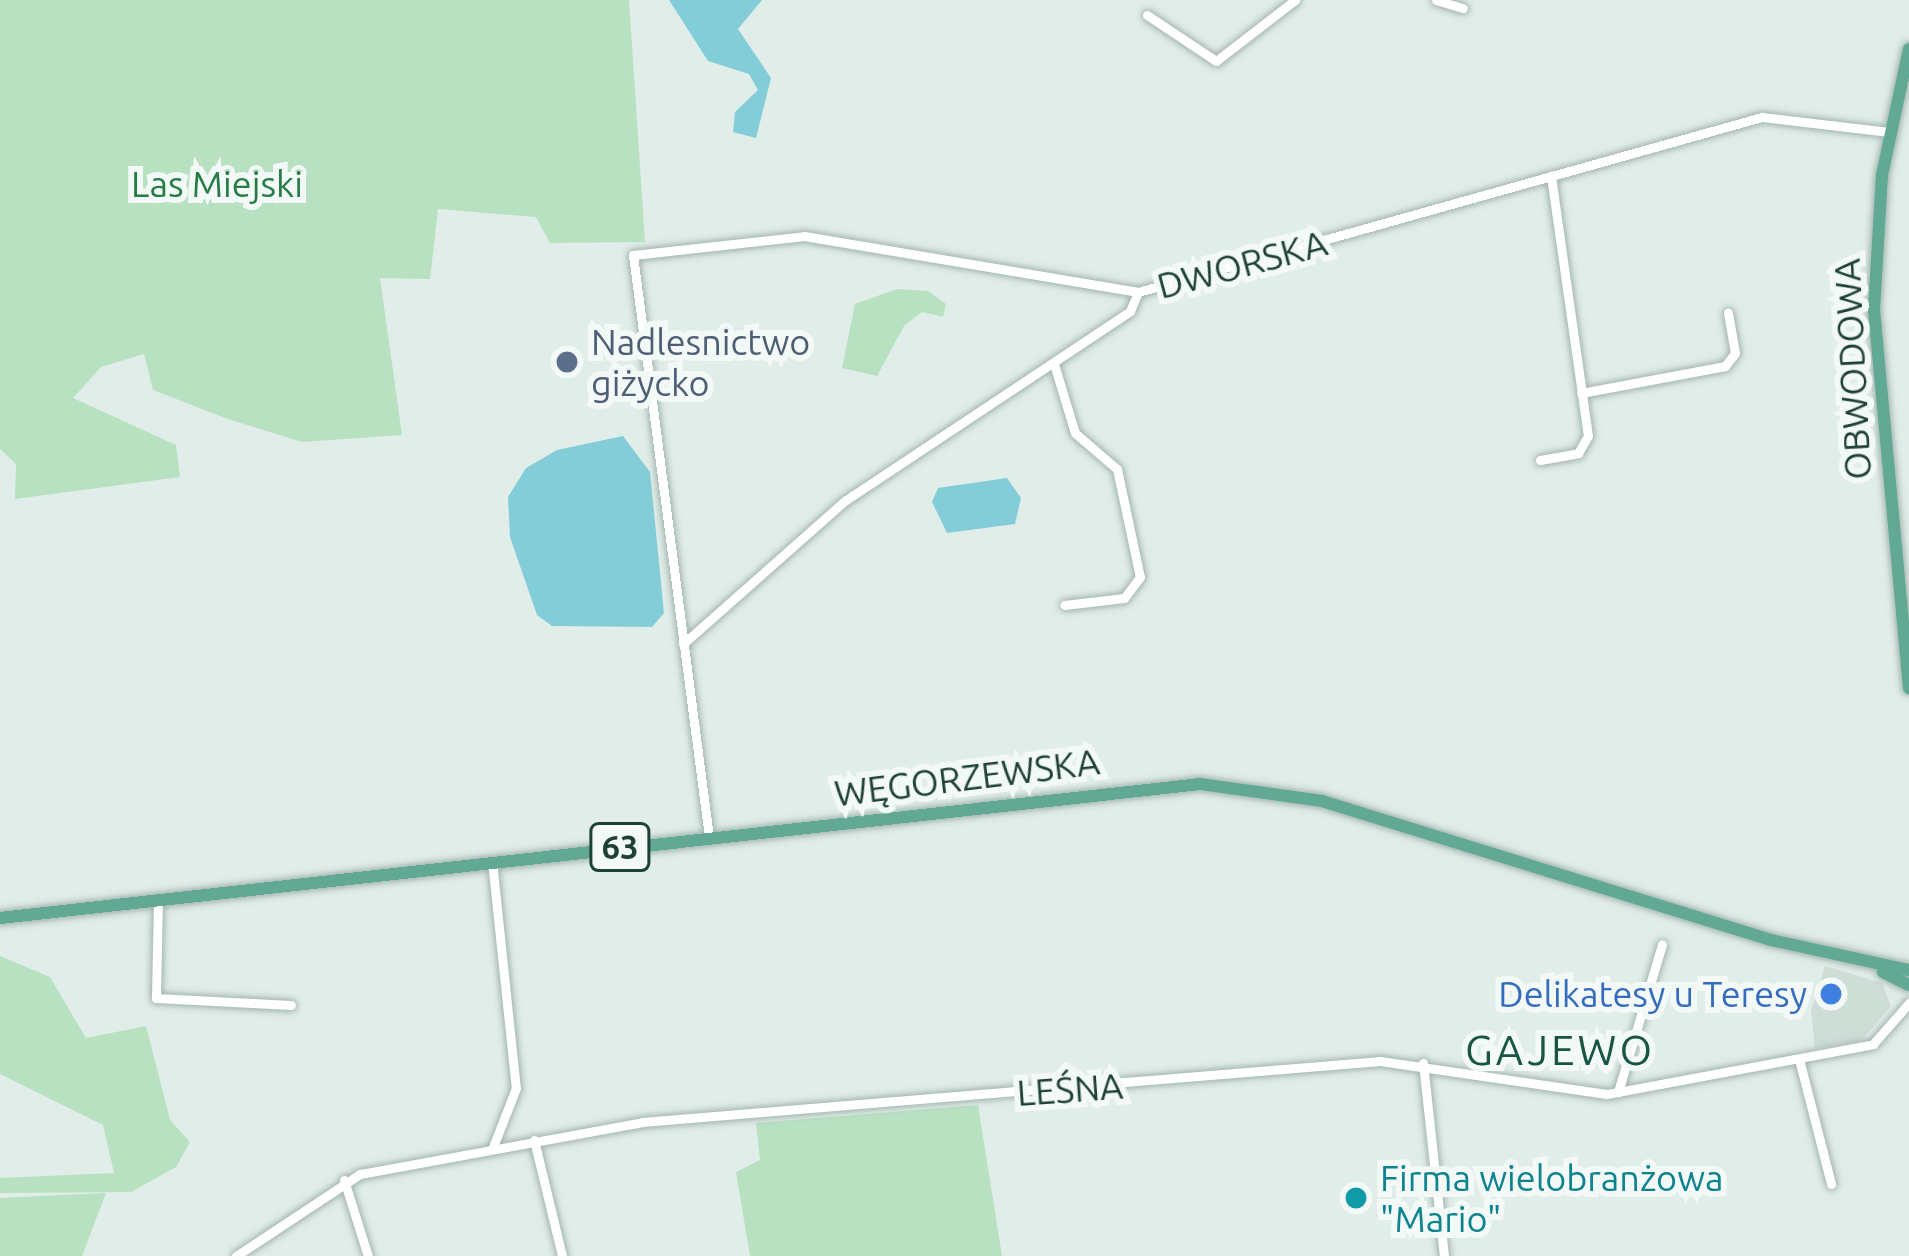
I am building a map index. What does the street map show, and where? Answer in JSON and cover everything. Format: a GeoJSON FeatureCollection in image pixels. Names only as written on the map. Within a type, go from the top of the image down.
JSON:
{"type":"FeatureCollection","features":[{"type":"Feature","properties":{"kind":"main road","name":"OBWODOWA"},"geometry":{"type":"LineString","coordinates":[[1909,49],[1889,132],[1874,333],[1909,688]]}},
{"type":"Feature","properties":{"kind":"main road","name":"WĘGORZEWSKA"},"geometry":{"type":"LineString","coordinates":[[0,918],[1148,786],[1248,787],[1877,968],[1909,973]]}},
{"type":"Feature","properties":{"kind":"main road","name":"WĘGORZEWSKA"},"geometry":{"type":"LineString","coordinates":[[1877,968],[1908,988]]}},
{"type":"Feature","properties":{"kind":"main road"},"geometry":{"type":"LineString","coordinates":[[1908,988],[1909,973]]}},
{"type":"Feature","properties":{"kind":"street"},"geometry":{"type":"LineString","coordinates":[[1147,15],[1216,61],[1295,0]]}},
{"type":"Feature","properties":{"kind":"street"},"geometry":{"type":"LineString","coordinates":[[1436,0],[1463,8]]}},
{"type":"Feature","properties":{"kind":"street","name":"DWORSKA"},"geometry":{"type":"LineString","coordinates":[[683,644],[856,493],[900,474],[1134,308],[1138,292],[1784,113],[1889,132]]}},
{"type":"Feature","properties":{"kind":"street"},"geometry":{"type":"LineString","coordinates":[[1540,460],[1584,449],[1581,393],[1551,176]]}},
{"type":"Feature","properties":{"kind":"street"},"geometry":{"type":"LineString","coordinates":[[710,837],[633,255],[804,236],[1138,292]]}},
{"type":"Feature","properties":{"kind":"street"},"geometry":{"type":"LineString","coordinates":[[1581,393],[1725,366],[1735,352],[1728,313]]}},
{"type":"Feature","properties":{"kind":"street"},"geometry":{"type":"LineString","coordinates":[[1054,364],[1075,433],[1117,469],[1140,578],[1124,598],[1064,605]]}},
{"type":"Feature","properties":{"kind":"street"},"geometry":{"type":"LineString","coordinates":[[492,862],[515,1088],[493,1147]]}},
{"type":"Feature","properties":{"kind":"street"},"geometry":{"type":"LineString","coordinates":[[158,900],[156,998],[291,1005]]}},
{"type":"Feature","properties":{"kind":"street"},"geometry":{"type":"LineString","coordinates":[[1618,1092],[1662,944]]}},
{"type":"Feature","properties":{"kind":"street","name":"LEŚNA"},"geometry":{"type":"LineString","coordinates":[[236,1256],[344,1180],[642,1121],[1423,1063],[1618,1092],[1874,1044],[1909,1003]]}},
{"type":"Feature","properties":{"kind":"street"},"geometry":{"type":"LineString","coordinates":[[1799,1059],[1831,1184]]}},
{"type":"Feature","properties":{"kind":"street"},"geometry":{"type":"LineString","coordinates":[[1423,1063],[1444,1256]]}},
{"type":"Feature","properties":{"kind":"street"},"geometry":{"type":"LineString","coordinates":[[534,1140],[562,1256]]}},
{"type":"Feature","properties":{"kind":"street"},"geometry":{"type":"LineString","coordinates":[[344,1180],[368,1256]]}},
{"type":"Feature","properties":{"kind":"shaded area"},"geometry":{"type":"Polygon","coordinates":[[[1825,966],[1882,983],[1891,1006],[1861,1041],[1815,1048],[1811,1010],[1825,966]]]}},
{"type":"Feature","properties":{"kind":"green space","name":"Las Miejski"},"geometry":{"type":"Polygon","coordinates":[[[0,0],[629,0],[645,242],[550,243],[536,217],[438,209],[430,279],[380,278],[402,435],[302,442],[228,419],[153,390],[144,354],[101,367],[73,398],[176,445],[180,477],[15,499],[16,464],[0,449],[0,0]]]}},
{"type":"Feature","properties":{"kind":"green space"},"geometry":{"type":"Polygon","coordinates":[[[897,289],[928,291],[946,304],[943,317],[922,312],[904,326],[877,376],[842,368],[855,304],[897,289]]]}},
{"type":"Feature","properties":{"kind":"green space"},"geometry":{"type":"Polygon","coordinates":[[[0,956],[50,977],[86,1038],[146,1026],[170,1120],[190,1142],[176,1167],[131,1192],[0,1193],[0,1178],[114,1173],[103,1125],[0,1074],[0,956]]]}},
{"type":"Feature","properties":{"kind":"green space"},"geometry":{"type":"Polygon","coordinates":[[[978,1105],[1002,1256],[750,1256],[736,1172],[760,1160],[756,1123],[978,1105]]]}},
{"type":"Feature","properties":{"kind":"green space"},"geometry":{"type":"Polygon","coordinates":[[[106,1193],[82,1256],[0,1256],[0,1198],[106,1193]]]}},
{"type":"Feature","properties":{"kind":"water"},"geometry":{"type":"Polygon","coordinates":[[[669,0],[762,0],[738,29],[771,78],[756,138],[733,132],[735,112],[758,90],[749,74],[708,61],[669,0]]]}},
{"type":"Feature","properties":{"kind":"water"},"geometry":{"type":"Polygon","coordinates":[[[623,436],[650,472],[664,613],[652,627],[552,626],[537,615],[510,537],[508,497],[526,468],[557,450],[623,436]]]}},
{"type":"Feature","properties":{"kind":"water"},"geometry":{"type":"Polygon","coordinates":[[[1007,478],[1021,498],[1015,524],[947,533],[932,502],[938,488],[1007,478]]]}},
{"type":"Feature","properties":{"kind":"place","name":"Nadlesnictwo giżycko"},"geometry":{"type":"Point","coordinates":[567,362]}},
{"type":"Feature","properties":{"kind":"place","name":"Delikatesy u Teresy"},"geometry":{"type":"Point","coordinates":[1831,994]}},
{"type":"Feature","properties":{"kind":"place","name":"Firma wielobranżowa \"Mario\""},"geometry":{"type":"Point","coordinates":[1356,1198]}},
{"type":"Feature","properties":{"kind":"district","name":"GAJEWO"},"geometry":{"type":"Point","coordinates":[1560,1050]}}]}
